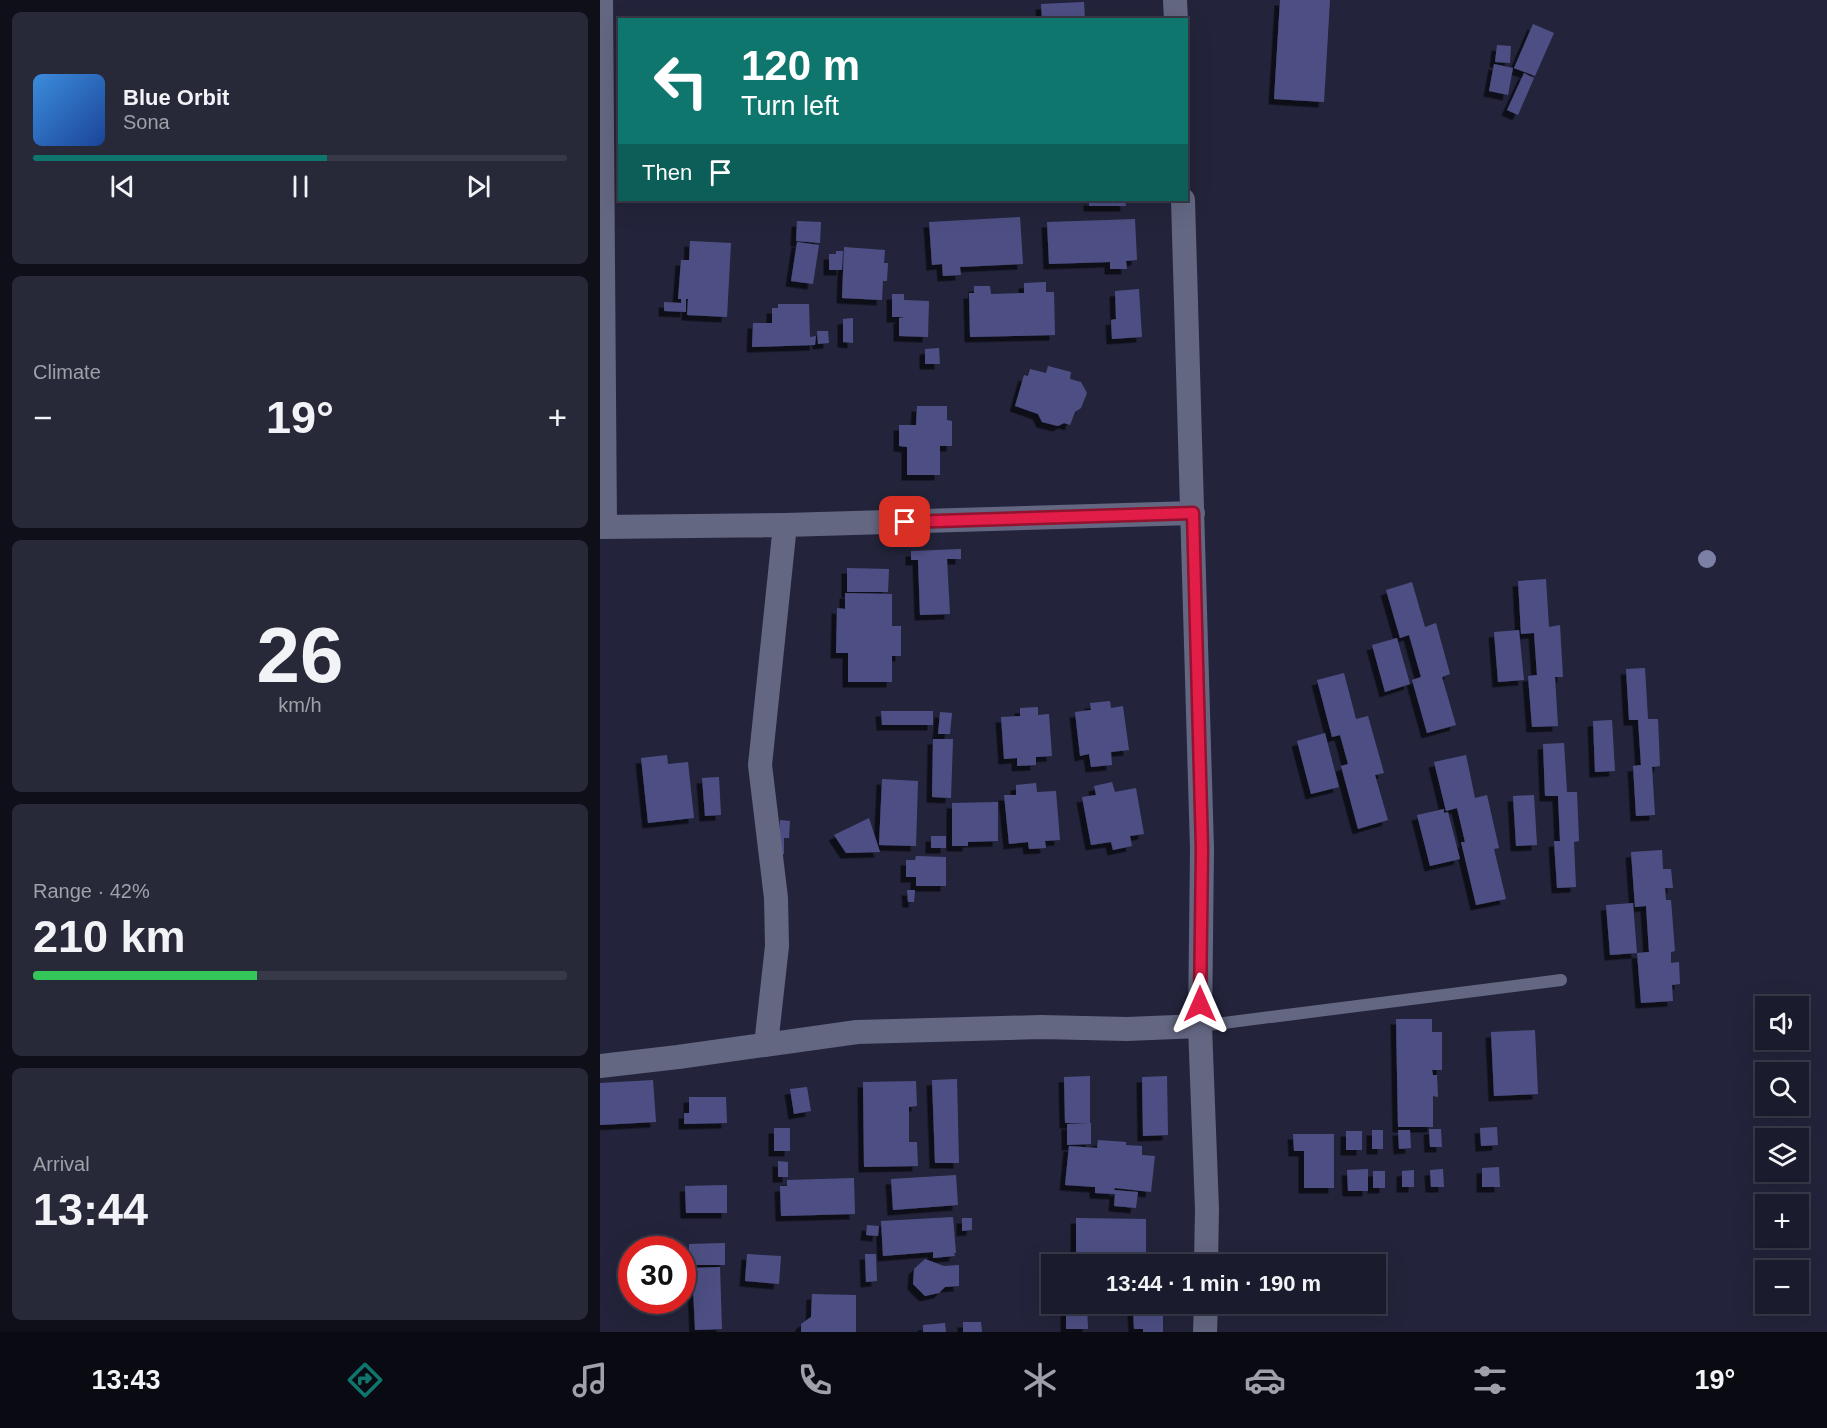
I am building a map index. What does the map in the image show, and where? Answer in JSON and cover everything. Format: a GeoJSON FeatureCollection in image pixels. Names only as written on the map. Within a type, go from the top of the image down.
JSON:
{"type":"FeatureCollection","features":[{"type":"Feature","properties":{"kind":"street"},"geometry":{"type":"LineString","coordinates":[[1175,0],[1176,18]]}},
{"type":"Feature","properties":{"kind":"street"},"geometry":{"type":"LineString","coordinates":[[601,9],[603,527],[785,525],[1193,513]]}},
{"type":"Feature","properties":{"kind":"street"},"geometry":{"type":"LineString","coordinates":[[1183,201],[1202,849],[1200,1026],[1207,1209],[1206,1254]]}},
{"type":"Feature","properties":{"kind":"street"},"geometry":{"type":"LineString","coordinates":[[766,1045],[777,946],[776,898],[760,765],[785,525]]}},
{"type":"Feature","properties":{"kind":"street"},"geometry":{"type":"LineString","coordinates":[[600,1066],[857,1032],[1200,1026]]}},
{"type":"Feature","properties":{"kind":"street"},"geometry":{"type":"LineString","coordinates":[[1205,1332],[1206,1314]]}},
{"type":"Feature","properties":{"kind":"lane"},"geometry":{"type":"LineString","coordinates":[[1200,1026],[1561,980]]}},
{"type":"Feature","properties":{"kind":"building"},"geometry":{"type":"Polygon","coordinates":[[[1280,0],[1330,0],[1324,102],[1274,99],[1280,0]]]}},
{"type":"Feature","properties":{"kind":"building"},"geometry":{"type":"Polygon","coordinates":[[[1084,2],[1085,18],[1042,18],[1041,4],[1084,2]]]}},
{"type":"Feature","properties":{"kind":"building"},"geometry":{"type":"Polygon","coordinates":[[[1533,24],[1554,33],[1535,76],[1514,68],[1533,24]]]}},
{"type":"Feature","properties":{"kind":"building"},"geometry":{"type":"Polygon","coordinates":[[[1497,45],[1511,46],[1510,63],[1495,62],[1497,45]]]}},
{"type":"Feature","properties":{"kind":"building"},"geometry":{"type":"Polygon","coordinates":[[[1494,64],[1513,68],[1508,95],[1489,91],[1494,64]]]}},
{"type":"Feature","properties":{"kind":"building"},"geometry":{"type":"Polygon","coordinates":[[[1524,73],[1534,78],[1518,115],[1507,110],[1524,73]]]}},
{"type":"Feature","properties":{"kind":"building"},"geometry":{"type":"Polygon","coordinates":[[[1089,201],[1125,201],[1126,206],[1089,206],[1089,201]]]}},
{"type":"Feature","properties":{"kind":"building"},"geometry":{"type":"Polygon","coordinates":[[[1020,217],[1023,264],[960,267],[961,275],[943,276],[942,264],[932,265],[929,222],[1020,217]]]}},
{"type":"Feature","properties":{"kind":"building"},"geometry":{"type":"Polygon","coordinates":[[[1135,219],[1137,260],[1126,261],[1127,269],[1110,269],[1110,262],[1049,264],[1047,222],[1135,219]]]}},
{"type":"Feature","properties":{"kind":"building"},"geometry":{"type":"Polygon","coordinates":[[[797,221],[821,222],[820,243],[796,241],[797,221]]]}},
{"type":"Feature","properties":{"kind":"building"},"geometry":{"type":"Polygon","coordinates":[[[690,241],[731,243],[727,317],[687,315],[688,299],[686,299],[686,312],[664,311],[664,302],[681,303],[681,299],[678,299],[681,260],[689,260],[690,241]]]}},
{"type":"Feature","properties":{"kind":"building"},"geometry":{"type":"Polygon","coordinates":[[[797,242],[819,245],[813,284],[791,281],[797,242]]]}},
{"type":"Feature","properties":{"kind":"building"},"geometry":{"type":"Polygon","coordinates":[[[844,247],[885,250],[884,263],[888,263],[887,281],[883,281],[882,300],[842,298],[844,247]]]}},
{"type":"Feature","properties":{"kind":"building"},"geometry":{"type":"Polygon","coordinates":[[[836,251],[843,251],[842,270],[829,270],[829,254],[836,254],[836,251]]]}},
{"type":"Feature","properties":{"kind":"building"},"geometry":{"type":"Polygon","coordinates":[[[1046,282],[1046,292],[1054,292],[1055,335],[970,337],[969,293],[974,293],[974,286],[990,286],[991,294],[1024,293],[1024,283],[1046,282]]]}},
{"type":"Feature","properties":{"kind":"building"},"geometry":{"type":"Polygon","coordinates":[[[1139,289],[1142,337],[1112,339],[1111,320],[1116,319],[1115,291],[1139,289]]]}},
{"type":"Feature","properties":{"kind":"building"},"geometry":{"type":"Polygon","coordinates":[[[892,294],[904,294],[904,300],[929,301],[928,337],[899,336],[899,318],[905,317],[892,317],[892,294]]]}},
{"type":"Feature","properties":{"kind":"building"},"geometry":{"type":"Polygon","coordinates":[[[778,304],[809,304],[810,337],[816,336],[815,345],[752,347],[753,323],[772,323],[772,308],[778,308],[778,304]]]}},
{"type":"Feature","properties":{"kind":"building"},"geometry":{"type":"Polygon","coordinates":[[[853,318],[853,343],[843,342],[843,319],[853,318]]]}},
{"type":"Feature","properties":{"kind":"building"},"geometry":{"type":"Polygon","coordinates":[[[817,331],[828,331],[829,343],[818,344],[817,331]]]}},
{"type":"Feature","properties":{"kind":"building"},"geometry":{"type":"Polygon","coordinates":[[[939,348],[940,364],[925,364],[925,349],[939,348]]]}},
{"type":"Feature","properties":{"kind":"building"},"geometry":{"type":"Polygon","coordinates":[[[1048,366],[1071,372],[1070,379],[1081,382],[1087,393],[1070,425],[1064,423],[1058,426],[1042,422],[1038,414],[1015,406],[1024,375],[1028,376],[1030,369],[1046,373],[1048,366]]]}},
{"type":"Feature","properties":{"kind":"building"},"geometry":{"type":"Polygon","coordinates":[[[917,406],[947,406],[947,420],[952,421],[952,446],[940,446],[940,475],[907,475],[907,447],[899,446],[899,425],[916,425],[917,406]]]}},
{"type":"Feature","properties":{"kind":"building"},"geometry":{"type":"Polygon","coordinates":[[[961,549],[961,559],[947,559],[950,614],[920,615],[918,560],[911,560],[911,551],[961,549]]]}},
{"type":"Feature","properties":{"kind":"building"},"geometry":{"type":"Polygon","coordinates":[[[847,568],[889,569],[888,592],[847,592],[847,568]]]}},
{"type":"Feature","properties":{"kind":"building"},"geometry":{"type":"Polygon","coordinates":[[[1546,579],[1549,627],[1560,625],[1563,677],[1555,677],[1558,726],[1532,727],[1528,676],[1537,675],[1534,633],[1521,634],[1518,581],[1546,579]]]}},
{"type":"Feature","properties":{"kind":"building"},"geometry":{"type":"Polygon","coordinates":[[[1412,582],[1425,627],[1436,623],[1450,674],[1442,677],[1456,725],[1427,733],[1412,680],[1421,677],[1409,635],[1400,638],[1386,590],[1412,582]]]}},
{"type":"Feature","properties":{"kind":"building"},"geometry":{"type":"Polygon","coordinates":[[[845,593],[892,594],[892,626],[901,626],[901,656],[892,656],[892,682],[848,682],[848,653],[836,653],[837,608],[845,609],[845,593]]]}},
{"type":"Feature","properties":{"kind":"building"},"geometry":{"type":"Polygon","coordinates":[[[1519,630],[1524,680],[1498,682],[1494,632],[1519,630]]]}},
{"type":"Feature","properties":{"kind":"building"},"geometry":{"type":"Polygon","coordinates":[[[1397,638],[1410,684],[1385,692],[1372,645],[1397,638]]]}},
{"type":"Feature","properties":{"kind":"building"},"geometry":{"type":"Polygon","coordinates":[[[1645,668],[1648,719],[1658,719],[1660,766],[1652,767],[1655,815],[1636,816],[1633,766],[1641,765],[1638,720],[1629,720],[1626,669],[1645,668]]]}},
{"type":"Feature","properties":{"kind":"building"},"geometry":{"type":"Polygon","coordinates":[[[1344,673],[1356,719],[1368,716],[1384,773],[1375,775],[1388,820],[1358,829],[1341,766],[1348,764],[1340,735],[1332,737],[1317,680],[1344,673]]]}},
{"type":"Feature","properties":{"kind":"building"},"geometry":{"type":"Polygon","coordinates":[[[1110,701],[1111,708],[1123,706],[1129,750],[1111,752],[1112,765],[1091,767],[1089,754],[1080,756],[1075,712],[1091,710],[1090,703],[1110,701]]]}},
{"type":"Feature","properties":{"kind":"building"},"geometry":{"type":"Polygon","coordinates":[[[1038,707],[1038,715],[1049,714],[1052,756],[1036,757],[1036,765],[1017,766],[1017,758],[1004,759],[1001,717],[1020,716],[1020,708],[1038,707]]]}},
{"type":"Feature","properties":{"kind":"building"},"geometry":{"type":"Polygon","coordinates":[[[881,711],[933,711],[933,725],[882,725],[881,711]]]}},
{"type":"Feature","properties":{"kind":"building"},"geometry":{"type":"Polygon","coordinates":[[[940,712],[952,713],[950,734],[938,734],[940,712]]]}},
{"type":"Feature","properties":{"kind":"building"},"geometry":{"type":"Polygon","coordinates":[[[1612,720],[1615,771],[1595,772],[1593,721],[1612,720]]]}},
{"type":"Feature","properties":{"kind":"building"},"geometry":{"type":"Polygon","coordinates":[[[1325,733],[1339,787],[1311,794],[1297,741],[1325,733]]]}},
{"type":"Feature","properties":{"kind":"building"},"geometry":{"type":"Polygon","coordinates":[[[933,739],[953,739],[951,798],[932,797],[933,739]]]}},
{"type":"Feature","properties":{"kind":"building"},"geometry":{"type":"Polygon","coordinates":[[[1564,743],[1567,792],[1577,792],[1579,841],[1574,842],[1576,887],[1557,888],[1554,841],[1560,841],[1558,796],[1545,796],[1543,744],[1564,743]]]}},
{"type":"Feature","properties":{"kind":"building"},"geometry":{"type":"Polygon","coordinates":[[[667,755],[668,764],[688,762],[694,818],[648,823],[641,758],[667,755]]]}},
{"type":"Feature","properties":{"kind":"building"},"geometry":{"type":"Polygon","coordinates":[[[1466,755],[1475,798],[1487,795],[1499,848],[1494,849],[1506,899],[1476,905],[1461,842],[1465,842],[1457,808],[1446,811],[1434,762],[1466,755]]]}},
{"type":"Feature","properties":{"kind":"building"},"geometry":{"type":"Polygon","coordinates":[[[719,777],[721,815],[705,816],[702,778],[719,777]]]}},
{"type":"Feature","properties":{"kind":"building"},"geometry":{"type":"Polygon","coordinates":[[[882,779],[918,781],[916,846],[879,845],[882,779]]]}},
{"type":"Feature","properties":{"kind":"building"},"geometry":{"type":"Polygon","coordinates":[[[1112,782],[1115,792],[1136,788],[1144,834],[1130,836],[1132,846],[1113,850],[1111,842],[1091,845],[1082,797],[1096,795],[1094,786],[1112,782]]]}},
{"type":"Feature","properties":{"kind":"building"},"geometry":{"type":"Polygon","coordinates":[[[1036,783],[1037,792],[1056,791],[1060,840],[1045,841],[1046,848],[1029,849],[1028,842],[1009,844],[1004,795],[1016,795],[1016,785],[1036,783]]]}},
{"type":"Feature","properties":{"kind":"building"},"geometry":{"type":"Polygon","coordinates":[[[1534,795],[1537,845],[1516,846],[1513,796],[1534,795]]]}},
{"type":"Feature","properties":{"kind":"building"},"geometry":{"type":"Polygon","coordinates":[[[998,802],[998,841],[968,842],[968,846],[952,846],[952,803],[998,802]]]}},
{"type":"Feature","properties":{"kind":"building"},"geometry":{"type":"Polygon","coordinates":[[[1444,809],[1444,813],[1448,812],[1460,859],[1430,866],[1417,815],[1444,809]]]}},
{"type":"Feature","properties":{"kind":"building"},"geometry":{"type":"Polygon","coordinates":[[[869,818],[880,852],[846,853],[834,835],[869,818]]]}},
{"type":"Feature","properties":{"kind":"building"},"geometry":{"type":"Polygon","coordinates":[[[780,820],[790,821],[789,838],[784,838],[784,854],[778,855],[780,820]]]}},
{"type":"Feature","properties":{"kind":"building"},"geometry":{"type":"Polygon","coordinates":[[[931,836],[946,836],[946,848],[931,848],[931,836]]]}},
{"type":"Feature","properties":{"kind":"building"},"geometry":{"type":"Polygon","coordinates":[[[1662,850],[1663,869],[1671,869],[1673,888],[1665,888],[1666,900],[1671,900],[1675,951],[1671,952],[1671,963],[1679,962],[1680,984],[1672,985],[1673,1001],[1641,1003],[1637,953],[1649,952],[1646,906],[1635,907],[1631,852],[1662,850]]]}},
{"type":"Feature","properties":{"kind":"building"},"geometry":{"type":"Polygon","coordinates":[[[916,856],[946,857],[946,886],[916,886],[916,877],[906,877],[906,860],[915,860],[916,856]]]}},
{"type":"Feature","properties":{"kind":"building"},"geometry":{"type":"Polygon","coordinates":[[[907,890],[915,890],[914,902],[908,902],[907,890]]]}},
{"type":"Feature","properties":{"kind":"building"},"geometry":{"type":"Polygon","coordinates":[[[1633,903],[1637,953],[1610,955],[1606,905],[1633,903]]]}},
{"type":"Feature","properties":{"kind":"building"},"geometry":{"type":"Polygon","coordinates":[[[1396,1019],[1432,1019],[1432,1032],[1442,1032],[1442,1070],[1432,1070],[1433,1075],[1437,1075],[1438,1097],[1433,1096],[1433,1127],[1398,1127],[1396,1019]]]}},
{"type":"Feature","properties":{"kind":"building"},"geometry":{"type":"Polygon","coordinates":[[[1535,1030],[1538,1094],[1494,1096],[1491,1032],[1535,1030]]]}},
{"type":"Feature","properties":{"kind":"building"},"geometry":{"type":"Polygon","coordinates":[[[1090,1076],[1090,1123],[1065,1123],[1064,1077],[1090,1076]]]}},
{"type":"Feature","properties":{"kind":"building"},"geometry":{"type":"Polygon","coordinates":[[[1167,1076],[1168,1135],[1143,1136],[1142,1077],[1167,1076]]]}},
{"type":"Feature","properties":{"kind":"building"},"geometry":{"type":"Polygon","coordinates":[[[957,1079],[959,1163],[935,1163],[932,1080],[957,1079]]]}},
{"type":"Feature","properties":{"kind":"building"},"geometry":{"type":"Polygon","coordinates":[[[653,1080],[656,1122],[600,1125],[600,1083],[653,1080]]]}},
{"type":"Feature","properties":{"kind":"building"},"geometry":{"type":"Polygon","coordinates":[[[916,1081],[917,1106],[909,1107],[909,1142],[917,1142],[918,1166],[864,1167],[863,1082],[916,1081]]]}},
{"type":"Feature","properties":{"kind":"building"},"geometry":{"type":"Polygon","coordinates":[[[807,1087],[811,1111],[794,1114],[790,1089],[807,1087]]]}},
{"type":"Feature","properties":{"kind":"building"},"geometry":{"type":"Polygon","coordinates":[[[689,1097],[726,1097],[727,1123],[684,1124],[684,1113],[689,1113],[689,1097]]]}},
{"type":"Feature","properties":{"kind":"building"},"geometry":{"type":"Polygon","coordinates":[[[1091,1123],[1091,1144],[1067,1145],[1067,1124],[1091,1123]]]}},
{"type":"Feature","properties":{"kind":"building"},"geometry":{"type":"Polygon","coordinates":[[[1497,1127],[1498,1145],[1481,1146],[1480,1128],[1497,1127]]]}},
{"type":"Feature","properties":{"kind":"building"},"geometry":{"type":"Polygon","coordinates":[[[774,1128],[790,1128],[790,1151],[774,1151],[774,1128]]]}},
{"type":"Feature","properties":{"kind":"building"},"geometry":{"type":"Polygon","coordinates":[[[1429,1129],[1441,1129],[1442,1147],[1430,1147],[1429,1129]]]}},
{"type":"Feature","properties":{"kind":"building"},"geometry":{"type":"Polygon","coordinates":[[[1372,1130],[1383,1130],[1383,1149],[1372,1149],[1372,1130]]]}},
{"type":"Feature","properties":{"kind":"building"},"geometry":{"type":"Polygon","coordinates":[[[1398,1130],[1410,1130],[1411,1148],[1399,1149],[1398,1130]]]}},
{"type":"Feature","properties":{"kind":"building"},"geometry":{"type":"Polygon","coordinates":[[[1346,1131],[1362,1131],[1362,1150],[1346,1150],[1346,1131]]]}},
{"type":"Feature","properties":{"kind":"building"},"geometry":{"type":"Polygon","coordinates":[[[1293,1134],[1334,1134],[1334,1188],[1304,1188],[1304,1151],[1294,1151],[1293,1134]]]}},
{"type":"Feature","properties":{"kind":"building"},"geometry":{"type":"Polygon","coordinates":[[[1098,1140],[1126,1142],[1126,1145],[1142,1146],[1142,1155],[1155,1156],[1151,1192],[1115,1188],[1114,1190],[1138,1192],[1136,1208],[1114,1206],[1115,1194],[1095,1193],[1095,1187],[1065,1185],[1069,1146],[1097,1148],[1098,1140]]]}},
{"type":"Feature","properties":{"kind":"building"},"geometry":{"type":"Polygon","coordinates":[[[778,1161],[788,1162],[788,1177],[778,1177],[778,1161]]]}},
{"type":"Feature","properties":{"kind":"building"},"geometry":{"type":"Polygon","coordinates":[[[1499,1167],[1500,1187],[1482,1187],[1482,1168],[1499,1167]]]}},
{"type":"Feature","properties":{"kind":"building"},"geometry":{"type":"Polygon","coordinates":[[[1368,1169],[1368,1191],[1348,1191],[1347,1170],[1368,1169]]]}},
{"type":"Feature","properties":{"kind":"building"},"geometry":{"type":"Polygon","coordinates":[[[1443,1169],[1444,1187],[1431,1187],[1430,1170],[1443,1169]]]}},
{"type":"Feature","properties":{"kind":"building"},"geometry":{"type":"Polygon","coordinates":[[[1414,1170],[1414,1187],[1402,1187],[1402,1171],[1414,1170]]]}},
{"type":"Feature","properties":{"kind":"building"},"geometry":{"type":"Polygon","coordinates":[[[1373,1171],[1385,1171],[1385,1188],[1373,1188],[1373,1171]]]}},
{"type":"Feature","properties":{"kind":"building"},"geometry":{"type":"Polygon","coordinates":[[[956,1175],[958,1205],[893,1210],[891,1179],[956,1175]]]}},
{"type":"Feature","properties":{"kind":"building"},"geometry":{"type":"Polygon","coordinates":[[[854,1178],[855,1214],[781,1216],[780,1186],[787,1186],[787,1180],[854,1178]]]}},
{"type":"Feature","properties":{"kind":"building"},"geometry":{"type":"Polygon","coordinates":[[[727,1185],[727,1213],[686,1213],[685,1186],[727,1185]]]}},
{"type":"Feature","properties":{"kind":"building"},"geometry":{"type":"Polygon","coordinates":[[[953,1217],[955,1256],[933,1258],[933,1252],[883,1256],[881,1221],[953,1217]]]}},
{"type":"Feature","properties":{"kind":"building"},"geometry":{"type":"Polygon","coordinates":[[[962,1218],[972,1218],[972,1230],[962,1231],[962,1218]]]}},
{"type":"Feature","properties":{"kind":"building"},"geometry":{"type":"Polygon","coordinates":[[[1076,1218],[1146,1219],[1146,1254],[1076,1254],[1076,1218]]]}},
{"type":"Feature","properties":{"kind":"building"},"geometry":{"type":"Polygon","coordinates":[[[867,1225],[879,1226],[878,1236],[866,1235],[867,1225]]]}},
{"type":"Feature","properties":{"kind":"building"},"geometry":{"type":"Polygon","coordinates":[[[725,1243],[725,1265],[696,1265],[696,1244],[725,1243]]]}},
{"type":"Feature","properties":{"kind":"building"},"geometry":{"type":"Polygon","coordinates":[[[747,1254],[781,1256],[779,1284],[745,1281],[747,1254]]]}},
{"type":"Feature","properties":{"kind":"building"},"geometry":{"type":"Polygon","coordinates":[[[865,1254],[876,1254],[877,1281],[866,1282],[865,1254]]]}},
{"type":"Feature","properties":{"kind":"building"},"geometry":{"type":"Polygon","coordinates":[[[925,1259],[944,1266],[959,1265],[959,1286],[945,1287],[939,1293],[925,1296],[913,1284],[914,1269],[925,1259]]]}},
{"type":"Feature","properties":{"kind":"building"},"geometry":{"type":"Polygon","coordinates":[[[720,1267],[722,1329],[695,1330],[696,1268],[720,1267]]]}},
{"type":"Feature","properties":{"kind":"building"},"geometry":{"type":"Polygon","coordinates":[[[812,1294],[856,1295],[856,1332],[801,1332],[801,1324],[811,1317],[812,1294]]]}},
{"type":"Feature","properties":{"kind":"building"},"geometry":{"type":"Polygon","coordinates":[[[1066,1314],[1087,1314],[1088,1329],[1066,1329],[1066,1314]]]}},
{"type":"Feature","properties":{"kind":"building"},"geometry":{"type":"Polygon","coordinates":[[[1133,1314],[1163,1314],[1163,1332],[1143,1332],[1143,1329],[1134,1329],[1133,1314]]]}},
{"type":"Feature","properties":{"kind":"building"},"geometry":{"type":"Polygon","coordinates":[[[963,1322],[981,1322],[982,1332],[963,1332],[963,1322]]]}},
{"type":"Feature","properties":{"kind":"building"},"geometry":{"type":"Polygon","coordinates":[[[945,1323],[946,1332],[923,1332],[923,1325],[945,1323]]]}},
{"type":"Feature","properties":{"kind":"route"},"geometry":{"type":"LineString","coordinates":[[905,522],[1193,513],[1202,849],[1200,1004]]}}]}
